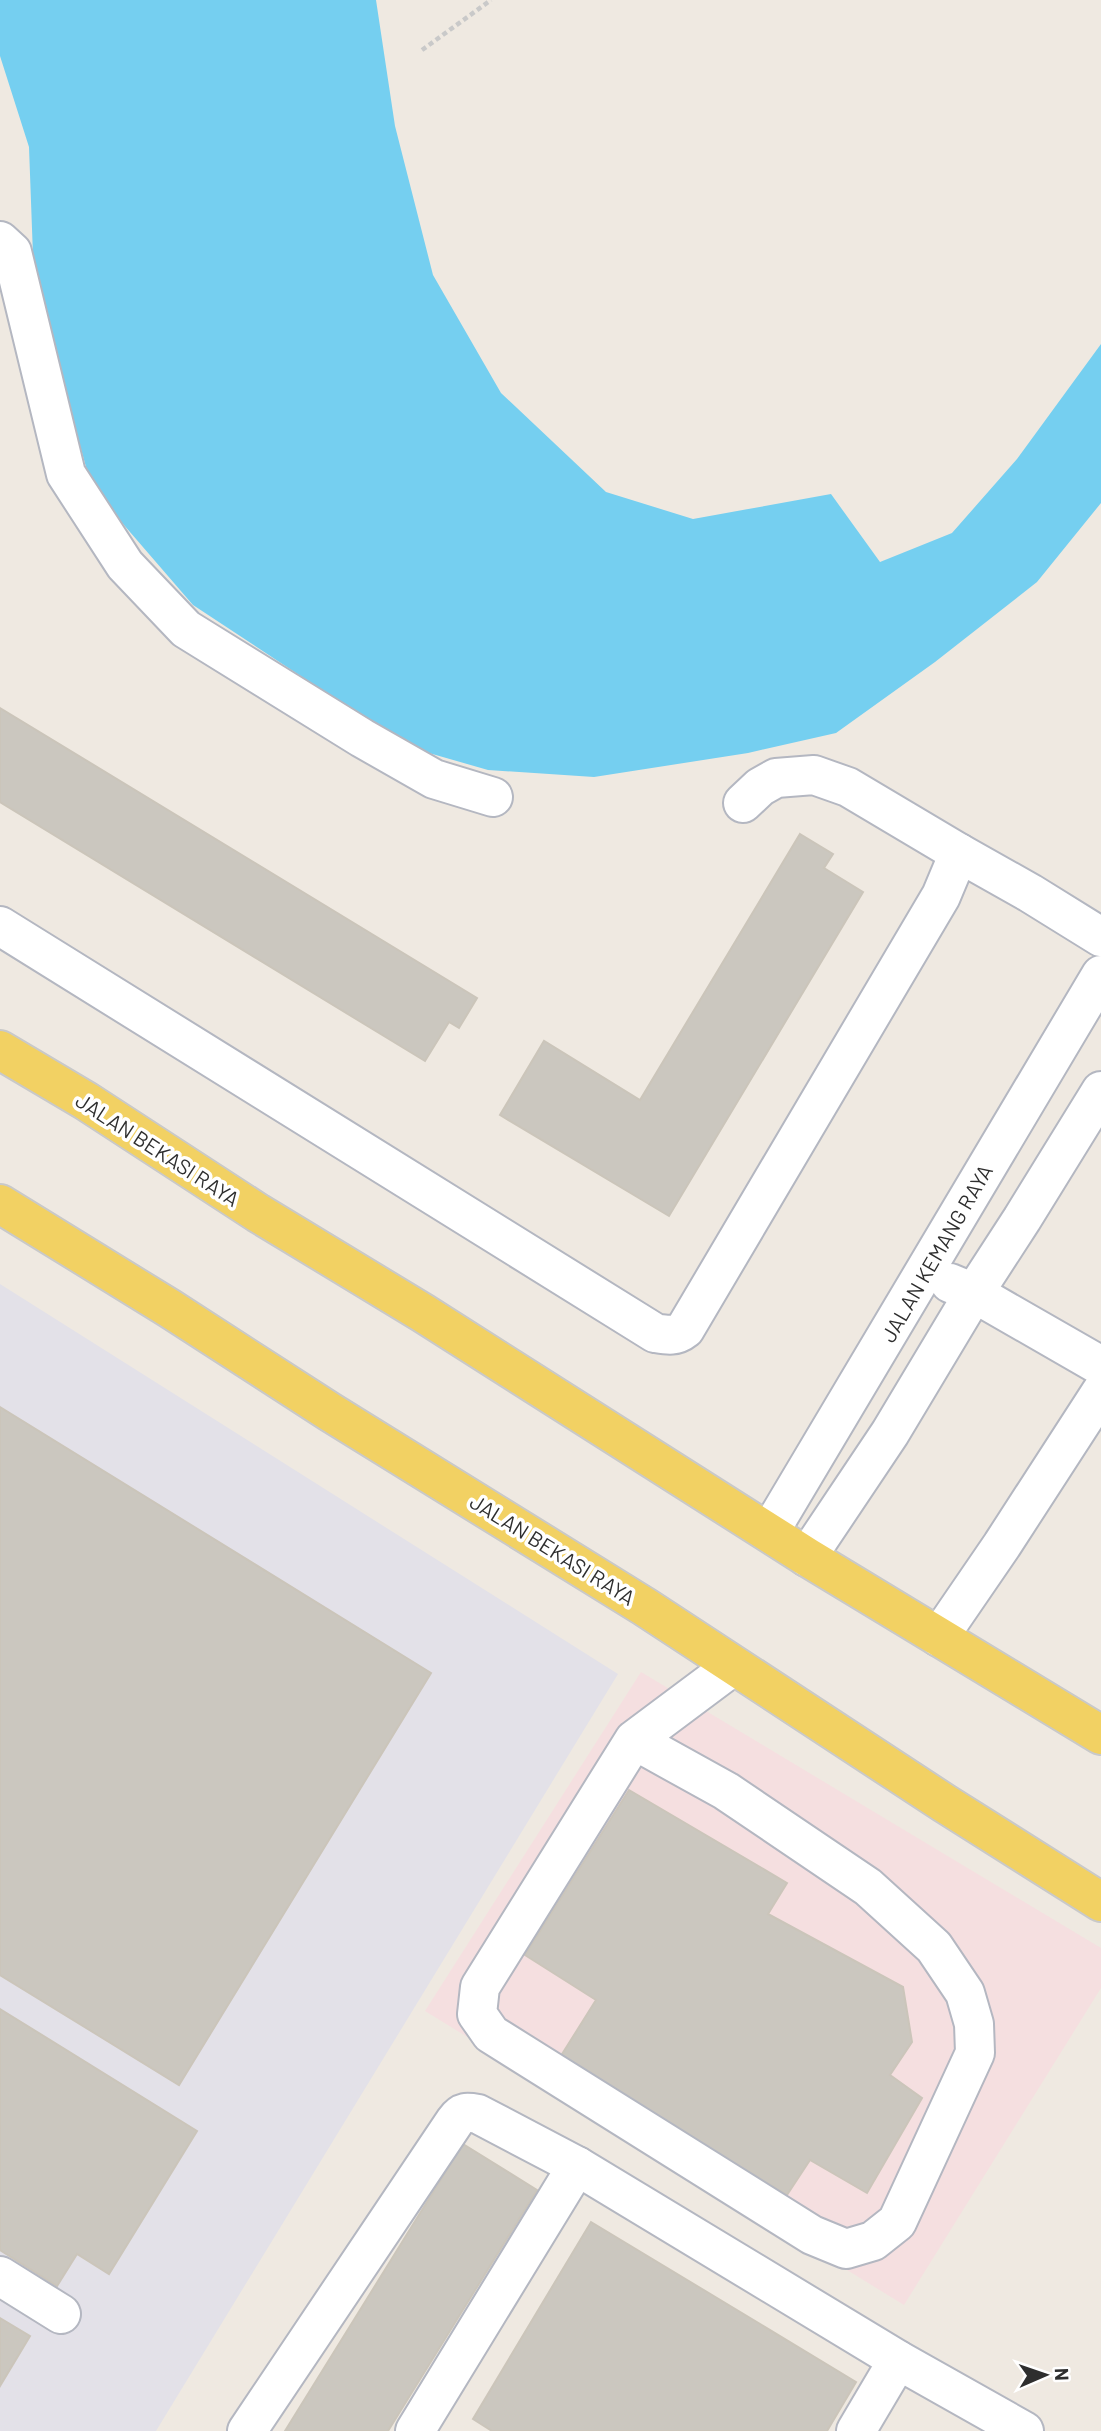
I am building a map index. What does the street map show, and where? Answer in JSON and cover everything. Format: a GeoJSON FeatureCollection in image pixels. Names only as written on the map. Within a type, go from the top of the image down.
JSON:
{"type":"FeatureCollection","features":[{"type":"Feature","properties":{"kind":"main road","name":"JALAN BEKASI RAYA"},"geometry":{"type":"LineString","coordinates":[[0,1049],[86,1101],[258,1213],[423,1313],[770,1531],[807,1557],[1101,1735]]}},
{"type":"Feature","properties":{"kind":"main road","name":"JALAN BEKASI RAYA"},"geometry":{"type":"LineString","coordinates":[[4,1214],[169,1308],[330,1412],[634,1600],[1101,1902]]}},
{"type":"Feature","properties":{"kind":"street"},"geometry":{"type":"LineString","coordinates":[[0,241],[12,252],[66,474],[125,565],[186,629],[362,738],[434,779],[493,797]]}},
{"type":"Feature","properties":{"kind":"street"},"geometry":{"type":"LineString","coordinates":[[744,803],[760,787],[776,778],[794,775],[814,775],[848,787],[1101,937]]}},
{"type":"Feature","properties":{"kind":"street"},"geometry":{"type":"LineString","coordinates":[[0,926],[655,1333],[671,1336],[685,1329],[941,896],[959,853]]}},
{"type":"Feature","properties":{"kind":"street","name":"JALAN KEMANG RAYA"},"geometry":{"type":"LineString","coordinates":[[770,1531],[1101,975]]}},
{"type":"Feature","properties":{"kind":"street"},"geometry":{"type":"LineString","coordinates":[[807,1557],[890,1433],[1101,1091]]}},
{"type":"Feature","properties":{"kind":"street"},"geometry":{"type":"LineString","coordinates":[[924,1272],[974,1293],[1101,1366]]}},
{"type":"Feature","properties":{"kind":"street"},"geometry":{"type":"LineString","coordinates":[[939,1637],[1101,1392]]}},
{"type":"Feature","properties":{"kind":"street"},"geometry":{"type":"LineString","coordinates":[[635,1740],[726,1791],[868,1887],[934,1947],[965,1993],[974,2024],[975,2053],[897,2222],[873,2241],[846,2249],[812,2235],[491,2034],[478,2014],[480,1987],[635,1740],[733,1665]]}},
{"type":"Feature","properties":{"kind":"street"},"geometry":{"type":"LineString","coordinates":[[247,2431],[460,2115],[467,2112],[478,2114],[577,2166],[898,2360],[1024,2431]]}},
{"type":"Feature","properties":{"kind":"street"},"geometry":{"type":"LineString","coordinates":[[415,2431],[577,2166]]}},
{"type":"Feature","properties":{"kind":"street"},"geometry":{"type":"LineString","coordinates":[[0,2276],[61,2314]]}},
{"type":"Feature","properties":{"kind":"street"},"geometry":{"type":"LineString","coordinates":[[856,2431],[898,2360]]}},
{"type":"Feature","properties":{"kind":"path"},"geometry":{"type":"LineString","coordinates":[[422,50],[491,0]]}},
{"type":"Feature","properties":{"kind":"shaded area"},"geometry":{"type":"Polygon","coordinates":[[[0,1284],[618,1674],[156,2431],[0,2431],[0,1284]]]}},
{"type":"Feature","properties":{"kind":"shaded area"},"geometry":{"type":"Polygon","coordinates":[[[641,1672],[1101,1948],[1101,1988],[904,2305],[425,2011],[641,1672]]]}},
{"type":"Feature","properties":{"kind":"water"},"geometry":{"type":"Polygon","coordinates":[[[0,0],[376,0],[395,126],[433,275],[501,393],[606,492],[693,519],[831,494],[880,562],[952,533],[1017,459],[1101,344],[1101,503],[1037,582],[935,662],[836,733],[748,753],[594,777],[488,770],[408,747],[193,605],[92,488],[34,283],[29,147],[0,56],[0,0]]]}},
{"type":"Feature","properties":{"kind":"building"},"geometry":{"type":"Polygon","coordinates":[[[0,708],[477,998],[459,1028],[449,1022],[425,1061],[0,802],[0,708]]]}},
{"type":"Feature","properties":{"kind":"building"},"geometry":{"type":"Polygon","coordinates":[[[800,834],[833,854],[824,868],[863,892],[669,1216],[500,1115],[544,1041],[640,1100],[800,834]]]}},
{"type":"Feature","properties":{"kind":"building"},"geometry":{"type":"Polygon","coordinates":[[[0,1407],[431,1673],[179,2085],[0,1975],[0,1407]]]}},
{"type":"Feature","properties":{"kind":"building"},"geometry":{"type":"Polygon","coordinates":[[[629,1790],[787,1883],[768,1914],[903,1987],[912,2042],[890,2075],[922,2098],[867,2193],[810,2160],[787,2195],[559,2059],[596,2000],[525,1955],[629,1790]]]}},
{"type":"Feature","properties":{"kind":"building"},"geometry":{"type":"Polygon","coordinates":[[[0,2009],[197,2131],[109,2274],[77,2254],[57,2286],[0,2250],[0,2009]]]}},
{"type":"Feature","properties":{"kind":"building"},"geometry":{"type":"Polygon","coordinates":[[[463,2144],[537,2190],[388,2431],[285,2431],[463,2144]]]}},
{"type":"Feature","properties":{"kind":"building"},"geometry":{"type":"Polygon","coordinates":[[[591,2222],[856,2382],[827,2431],[492,2431],[473,2419],[591,2222]]]}},
{"type":"Feature","properties":{"kind":"building"},"geometry":{"type":"Polygon","coordinates":[[[0,2318],[30,2336],[0,2386],[0,2318]]]}}]}
